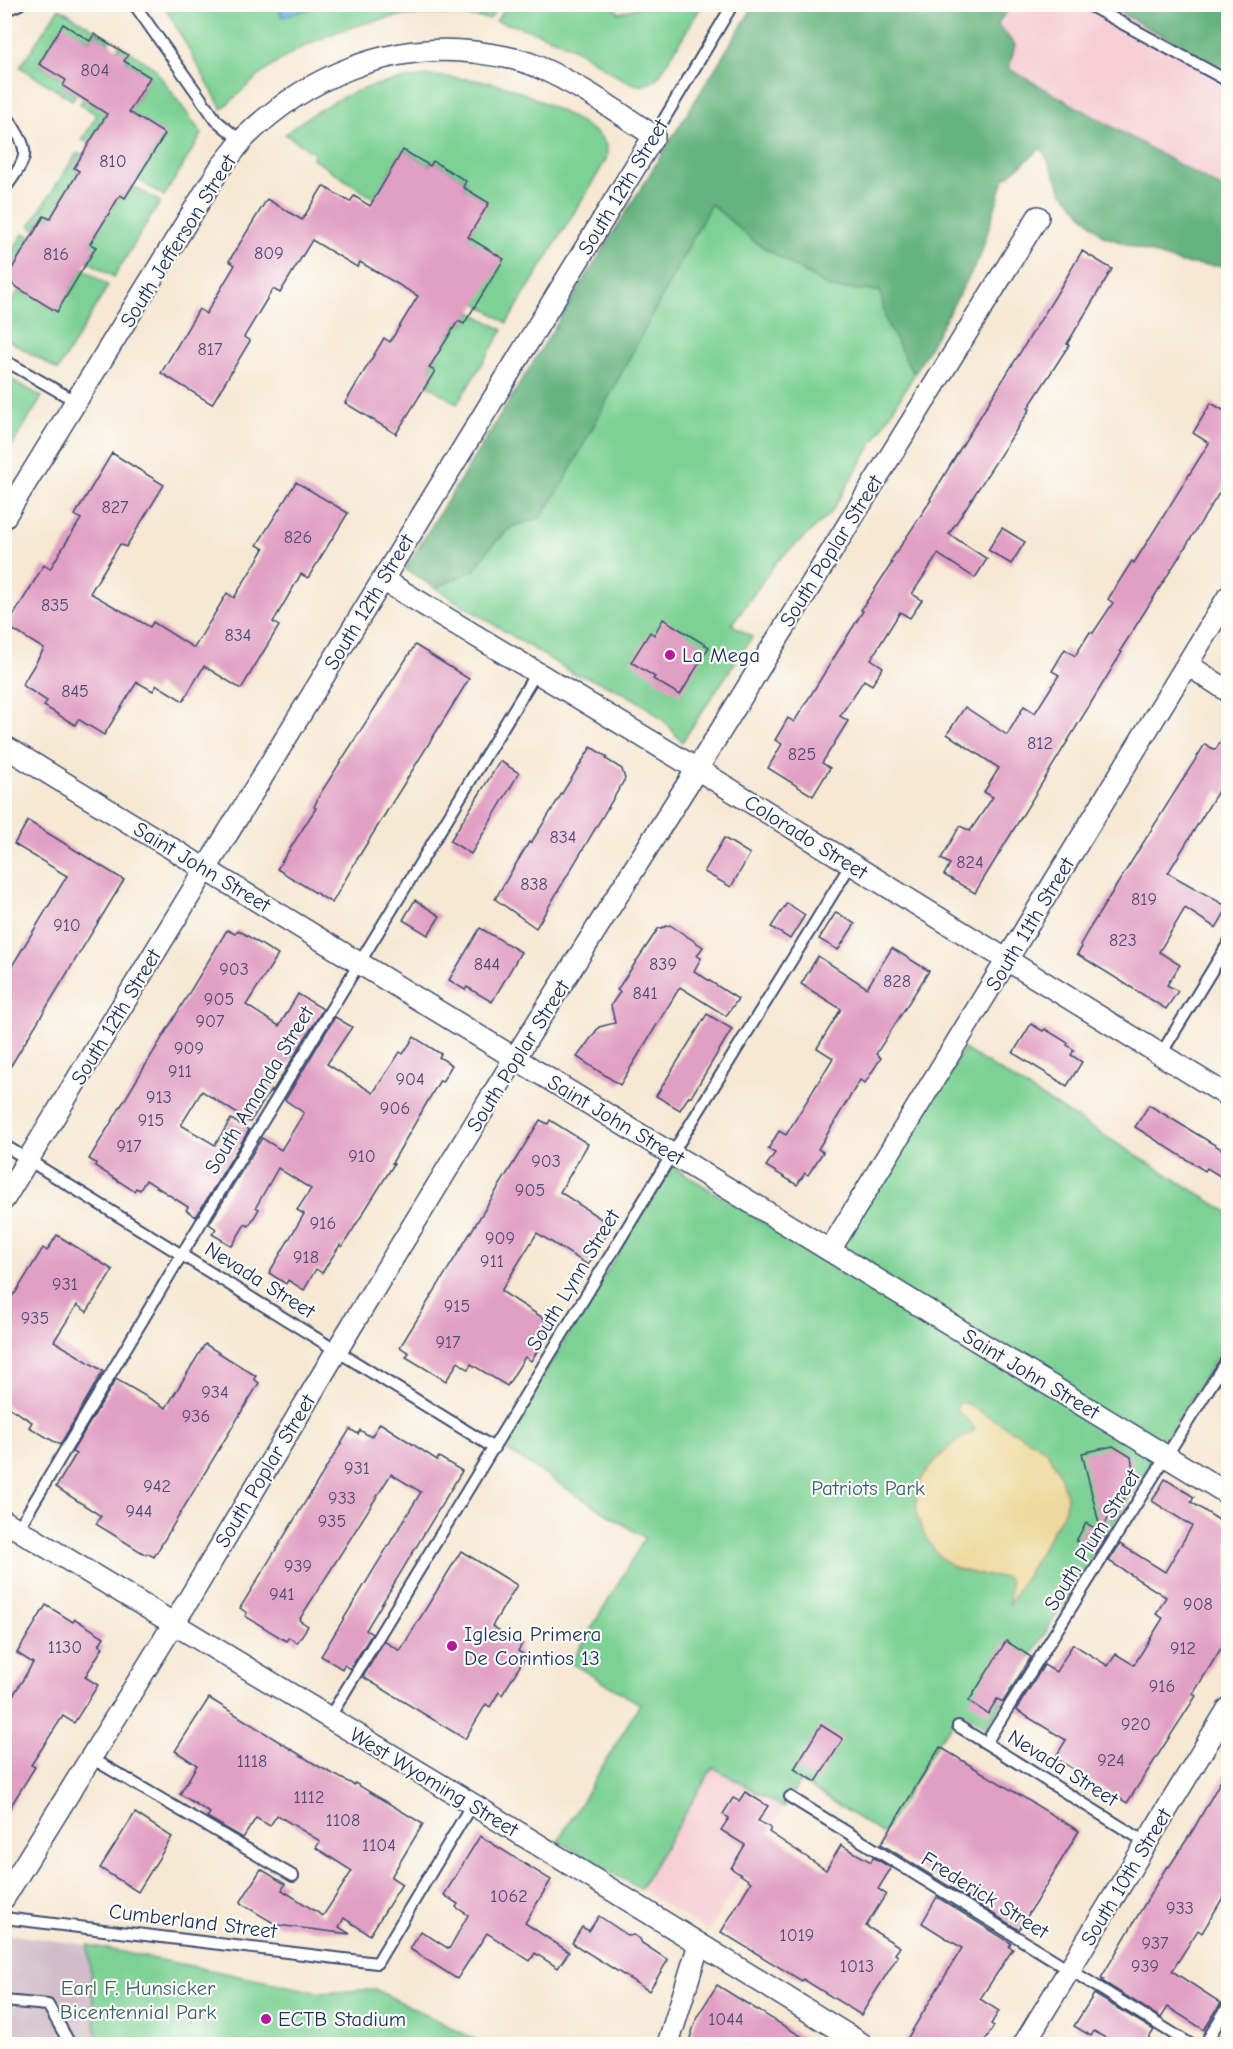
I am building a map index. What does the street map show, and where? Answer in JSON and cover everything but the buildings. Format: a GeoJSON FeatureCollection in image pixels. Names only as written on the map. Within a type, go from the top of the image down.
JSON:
{"type":"FeatureCollection","features":[{"type":"Feature","properties":{"kind":"street","name":"South Jefferson Street"},"geometry":{"type":"LineString","coordinates":[[4,518],[220,168],[242,142],[274,112],[305,89],[339,72],[374,59],[418,51],[454,50],[499,55],[534,65],[575,84],[654,136]]}},
{"type":"Feature","properties":{"kind":"street","name":"South 12th Street"},"geometry":{"type":"LineString","coordinates":[[4,1199],[654,136]]}},
{"type":"Feature","properties":{"kind":"street","name":"South Poplar Street"},"geometry":{"type":"LineString","coordinates":[[4,1898],[174,1623],[515,1058],[697,770],[1038,217]]}},
{"type":"Feature","properties":{"kind":"street","name":"Colorado Street"},"geometry":{"type":"LineString","coordinates":[[383,580],[1228,1096]]}},
{"type":"Feature","properties":{"kind":"street","name":"South 11th Street"},"geometry":{"type":"LineString","coordinates":[[830,1250],[1228,597]]}},
{"type":"Feature","properties":{"kind":"street"},"geometry":{"type":"LineString","coordinates":[[1188,665],[1228,691]]}},
{"type":"Feature","properties":{"kind":"street","name":"Saint John Street"},"geometry":{"type":"LineString","coordinates":[[4,746],[1228,1494]]}},
{"type":"Feature","properties":{"kind":"street","name":"West Wyoming Street"},"geometry":{"type":"LineString","coordinates":[[11,1525],[472,1804],[862,2044]]}},
{"type":"Feature","properties":{"kind":"street","name":"South 10th Street"},"geometry":{"type":"LineString","coordinates":[[1024,2044],[1228,1709]]}},
{"type":"Feature","properties":{"kind":"street"},"geometry":{"type":"LineString","coordinates":[[668,2044],[699,1944]]}},
{"type":"Feature","properties":{"kind":"lane"},"geometry":{"type":"LineString","coordinates":[[4,11],[20,4]]}},
{"type":"Feature","properties":{"kind":"lane"},"geometry":{"type":"LineString","coordinates":[[134,4],[216,120],[242,142]]}},
{"type":"Feature","properties":{"kind":"lane","name":"South 12th Street"},"geometry":{"type":"LineString","coordinates":[[654,136],[734,4]]}},
{"type":"Feature","properties":{"kind":"lane"},"geometry":{"type":"LineString","coordinates":[[1087,4],[1228,81]]}},
{"type":"Feature","properties":{"kind":"lane"},"geometry":{"type":"LineString","coordinates":[[4,111],[26,152],[22,164],[4,190]]}},
{"type":"Feature","properties":{"kind":"lane"},"geometry":{"type":"LineString","coordinates":[[4,360],[77,402]]}},
{"type":"Feature","properties":{"kind":"lane","name":"South Amanda Street"},"geometry":{"type":"LineString","coordinates":[[11,1525],[182,1254],[536,673]]}},
{"type":"Feature","properties":{"kind":"lane","name":"South Lynn Street"},"geometry":{"type":"LineString","coordinates":[[329,1718],[851,864]]}},
{"type":"Feature","properties":{"kind":"lane"},"geometry":{"type":"LineString","coordinates":[[1161,1054],[1228,944]]}},
{"type":"Feature","properties":{"kind":"lane","name":"Nevada Street"},"geometry":{"type":"LineString","coordinates":[[4,1144],[494,1448]]}},
{"type":"Feature","properties":{"kind":"lane","name":"South Plum Street"},"geometry":{"type":"LineString","coordinates":[[986,1743],[1228,1358]]}},
{"type":"Feature","properties":{"kind":"lane","name":"Nevada Street"},"geometry":{"type":"LineString","coordinates":[[958,1726],[1147,1843]]}},
{"type":"Feature","properties":{"kind":"lane"},"geometry":{"type":"LineString","coordinates":[[91,1758],[292,1876]]}},
{"type":"Feature","properties":{"kind":"lane","name":"Frederick Street"},"geometry":{"type":"LineString","coordinates":[[790,1797],[1190,2044]]}},
{"type":"Feature","properties":{"kind":"lane","name":"Cumberland Street"},"geometry":{"type":"LineString","coordinates":[[4,1918],[376,1963],[472,1804]]}},
{"type":"Feature","properties":{"kind":"lane"},"geometry":{"type":"LineString","coordinates":[[4,2001],[48,2005],[70,2044]]}},
{"type":"Feature","properties":{"kind":"lane"},"geometry":{"type":"LineString","coordinates":[[1205,2044],[1228,2006]]}},
{"type":"Feature","properties":{"kind":"shaded area"},"geometry":{"type":"Polygon","coordinates":[[[1012,5],[1106,5],[1228,71],[1228,192],[1009,68],[997,24],[1012,5]]]}},
{"type":"Feature","properties":{"kind":"shaded area"},"geometry":{"type":"Polygon","coordinates":[[[713,1766],[784,1808],[708,1932],[640,1889],[713,1766]]]}},
{"type":"Feature","properties":{"kind":"shaded area"},"geometry":{"type":"Polygon","coordinates":[[[5,1934],[88,1945],[97,2044],[5,2044],[5,1934]]]}},
{"type":"Feature","properties":{"kind":"green space"},"geometry":{"type":"Polygon","coordinates":[[[755,4],[1012,5],[997,24],[1015,45],[1009,69],[1228,192],[1228,267],[1181,263],[1103,236],[1062,191],[1042,148],[1004,179],[980,257],[915,373],[886,321],[880,291],[830,288],[755,242],[711,204],[562,485],[540,518],[513,526],[491,546],[474,570],[435,588],[405,569],[755,4]]]}},
{"type":"Feature","properties":{"kind":"green space"},"geometry":{"type":"Polygon","coordinates":[[[164,5],[500,5],[490,19],[435,14],[414,15],[393,17],[349,28],[288,55],[252,82],[222,109],[164,5]]]}},
{"type":"Feature","properties":{"kind":"green space"},"geometry":{"type":"Polygon","coordinates":[[[508,5],[613,5],[619,13],[646,5],[702,5],[659,76],[650,83],[642,85],[625,80],[561,42],[496,21],[508,5]]]}},
{"type":"Feature","properties":{"kind":"green space"},"geometry":{"type":"Polygon","coordinates":[[[1106,5],[1228,5],[1228,71],[1106,5]]]}},
{"type":"Feature","properties":{"kind":"green space"},"geometry":{"type":"Polygon","coordinates":[[[59,8],[110,39],[108,43],[94,34],[90,41],[63,25],[39,64],[66,80],[63,86],[76,94],[72,100],[20,67],[59,8]]]}},
{"type":"Feature","properties":{"kind":"green space"},"geometry":{"type":"Polygon","coordinates":[[[120,45],[154,68],[202,134],[164,196],[137,179],[164,134],[129,112],[150,77],[125,61],[128,55],[117,49],[120,45]]]}},
{"type":"Feature","properties":{"kind":"green space"},"geometry":{"type":"Polygon","coordinates":[[[431,76],[483,81],[510,88],[539,100],[585,125],[603,140],[606,146],[605,162],[507,323],[477,303],[468,237],[488,203],[463,187],[466,181],[433,161],[430,166],[403,150],[380,189],[406,205],[413,224],[313,159],[314,153],[285,134],[336,100],[390,82],[431,76]]]}},
{"type":"Feature","properties":{"kind":"green space"},"geometry":{"type":"Polygon","coordinates":[[[83,99],[111,107],[89,143],[82,140],[97,115],[80,104],[83,99]]]}},
{"type":"Feature","properties":{"kind":"green space"},"geometry":{"type":"Polygon","coordinates":[[[77,153],[82,155],[74,168],[79,171],[50,219],[44,216],[35,230],[30,226],[77,153]]]}},
{"type":"Feature","properties":{"kind":"green space"},"geometry":{"type":"Polygon","coordinates":[[[133,186],[160,202],[114,277],[88,261],[96,248],[90,244],[120,195],[125,198],[133,186]]]}},
{"type":"Feature","properties":{"kind":"green space"},"geometry":{"type":"Polygon","coordinates":[[[711,204],[755,242],[830,288],[881,291],[886,321],[915,373],[830,514],[776,562],[732,625],[752,637],[682,742],[663,720],[633,698],[598,681],[574,674],[435,588],[474,570],[491,546],[513,526],[540,518],[562,485],[711,204]]]}},
{"type":"Feature","properties":{"kind":"green space"},"geometry":{"type":"Polygon","coordinates":[[[24,233],[31,237],[11,270],[5,266],[5,263],[24,233]]]}},
{"type":"Feature","properties":{"kind":"green space"},"geometry":{"type":"Polygon","coordinates":[[[83,268],[108,286],[58,370],[5,338],[4,314],[20,289],[57,312],[83,268]]]}},
{"type":"Feature","properties":{"kind":"green space"},"geometry":{"type":"Polygon","coordinates":[[[471,312],[503,330],[457,404],[427,384],[434,371],[429,368],[458,321],[464,324],[471,312]]]}},
{"type":"Feature","properties":{"kind":"green space"},"geometry":{"type":"Polygon","coordinates":[[[5,376],[42,397],[5,457],[5,376]]]}},
{"type":"Feature","properties":{"kind":"green space","name":"Patriots Park"},"geometry":{"type":"Polygon","coordinates":[[[964,1049],[1228,1212],[1228,1339],[986,1728],[963,1712],[940,1739],[883,1834],[800,1781],[784,1808],[713,1767],[640,1889],[558,1841],[640,1704],[571,1663],[645,1538],[500,1446],[672,1166],[830,1264],[964,1049]]]}},
{"type":"Feature","properties":{"kind":"green space","name":"ECTB Stadium"},"geometry":{"type":"Polygon","coordinates":[[[88,1945],[322,1993],[375,1989],[484,2044],[97,2044],[88,1945]]]}},
{"type":"Feature","properties":{"kind":"sand"},"geometry":{"type":"Polygon","coordinates":[[[958,1403],[966,1403],[1046,1450],[1058,1470],[1067,1498],[1064,1512],[1009,1605],[1010,1583],[1008,1578],[967,1572],[944,1560],[926,1539],[917,1513],[918,1487],[924,1475],[945,1451],[975,1429],[956,1410],[958,1403]]]}},
{"type":"Feature","properties":{"kind":"water"},"geometry":{"type":"Polygon","coordinates":[[[278,4],[322,4],[322,5],[282,17],[278,4]]]}},
{"type":"Feature","properties":{"kind":"place","name":"La Mega"},"geometry":{"type":"Point","coordinates":[670,655]}},
{"type":"Feature","properties":{"kind":"place","name":"Iglesia Primera De Corintios 13"},"geometry":{"type":"Point","coordinates":[452,1646]}},
{"type":"Feature","properties":{"kind":"place","name":"ECTB Stadium"},"geometry":{"type":"Point","coordinates":[266,2019]}},
{"type":"Feature","properties":{"kind":"park label","name":"Earl F. Hunsicker Bicentennial Park"},"geometry":{"type":"Point","coordinates":[138,2000]}}]}
